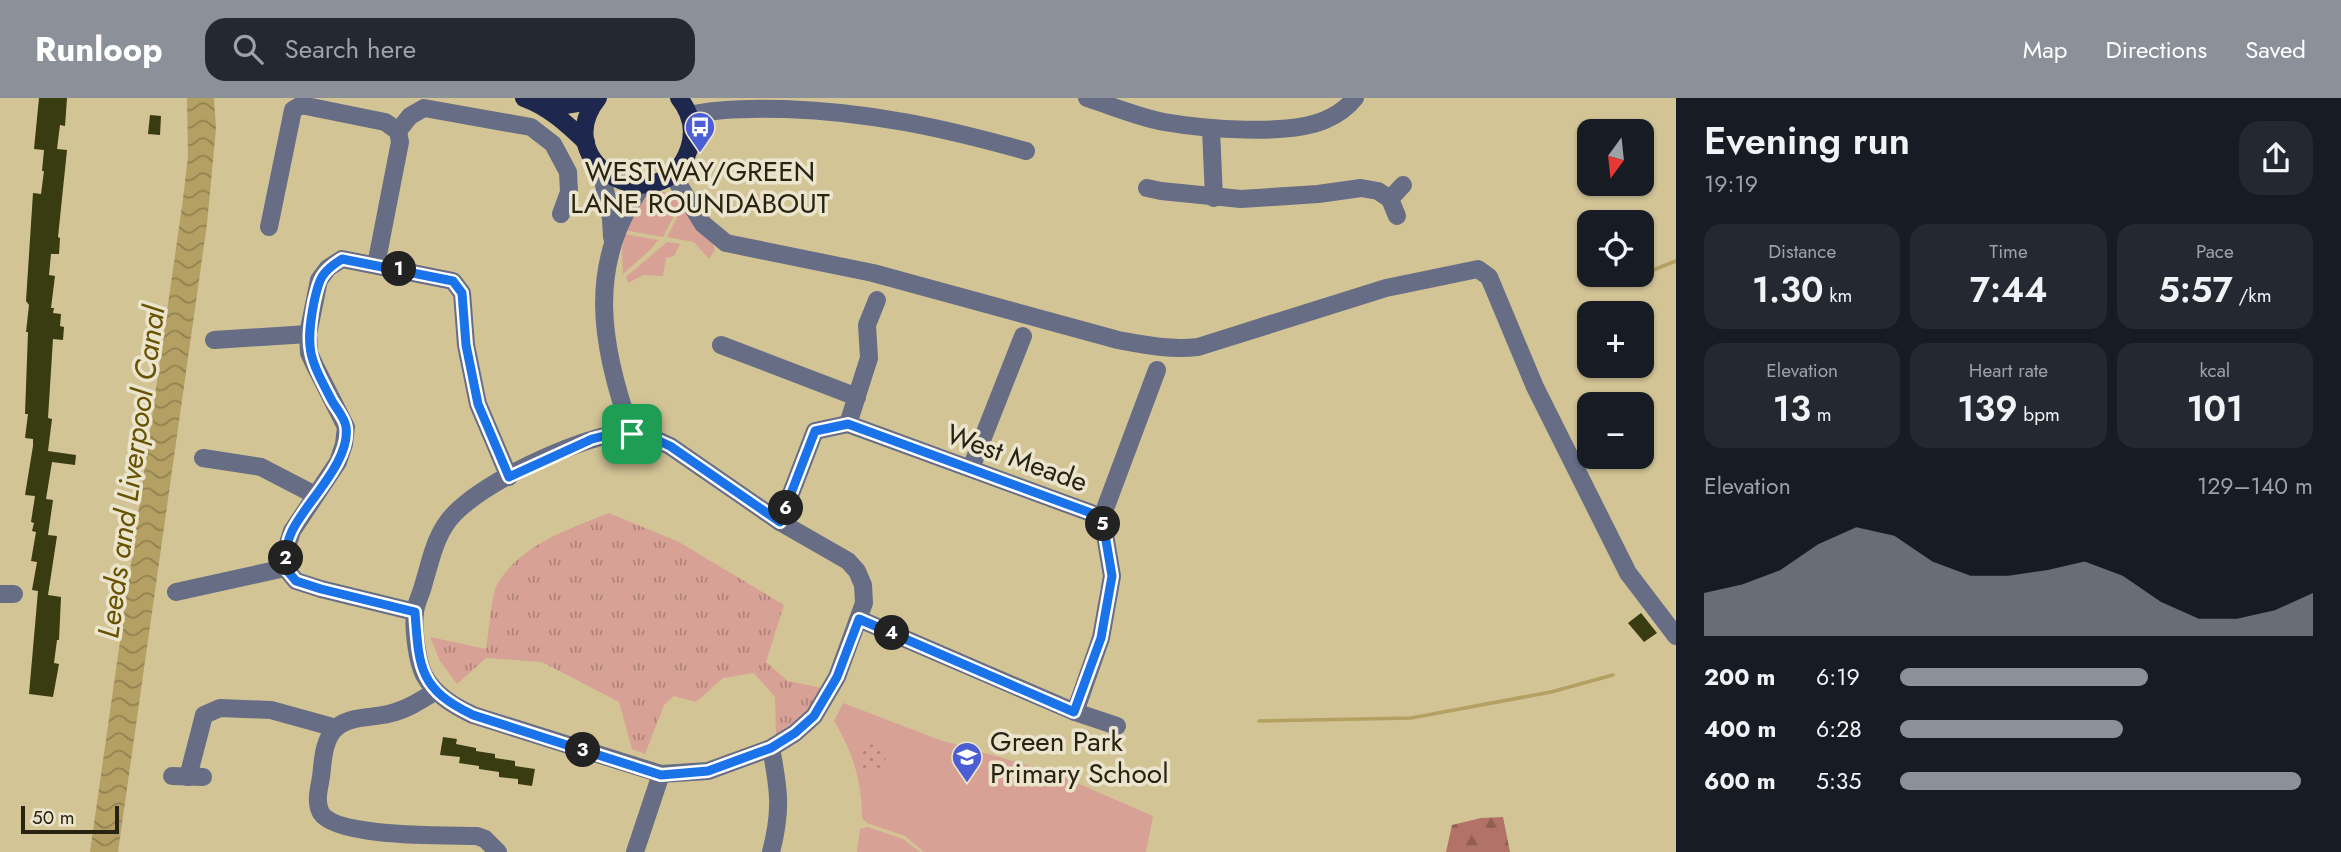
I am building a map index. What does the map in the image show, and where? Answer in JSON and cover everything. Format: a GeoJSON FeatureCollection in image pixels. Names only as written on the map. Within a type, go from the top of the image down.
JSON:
{"type":"FeatureCollection","features":[{"type":"Feature","properties":{"kind":"main road"},"geometry":{"type":"LineString","coordinates":[[597,99],[586,119],[586,142],[590,154],[601,170],[610,177],[623,183],[643,185],[672,174],[686,156],[691,143],[692,128],[689,115],[679,98]]}},
{"type":"Feature","properties":{"kind":"main road"},"geometry":{"type":"LineString","coordinates":[[529,100],[565,105],[597,99]]}},
{"type":"Feature","properties":{"kind":"main road"},"geometry":{"type":"LineString","coordinates":[[529,100],[562,119],[586,142]]}},
{"type":"Feature","properties":{"kind":"street"},"geometry":{"type":"LineString","coordinates":[[1097,100],[1162,121],[1211,129],[1253,130],[1324,121],[1346,108],[1355,98]]}},
{"type":"Feature","properties":{"kind":"street"},"geometry":{"type":"LineString","coordinates":[[269,227],[293,110],[301,105],[384,122],[398,131],[400,142],[376,265]]}},
{"type":"Feature","properties":{"kind":"street"},"geometry":{"type":"LineString","coordinates":[[398,131],[411,116],[424,108],[530,127],[553,144],[568,172],[569,192],[561,214]]}},
{"type":"Feature","properties":{"kind":"street"},"geometry":{"type":"LineString","coordinates":[[689,115],[715,110],[757,108],[869,115],[918,123],[1015,154]]}},
{"type":"Feature","properties":{"kind":"street"},"geometry":{"type":"LineString","coordinates":[[1211,129],[1214,198]]}},
{"type":"Feature","properties":{"kind":"street"},"geometry":{"type":"LineString","coordinates":[[601,170],[611,219],[612,240],[605,280],[603,329],[611,369],[632,434]]}},
{"type":"Feature","properties":{"kind":"street"},"geometry":{"type":"LineString","coordinates":[[672,174],[703,224],[726,243],[873,273],[1118,340],[1154,347],[1198,347],[1386,288],[1478,269],[1489,277],[1535,387],[1628,573],[1676,636]]}},
{"type":"Feature","properties":{"kind":"street"},"geometry":{"type":"LineString","coordinates":[[612,240],[631,201],[643,185]]}},
{"type":"Feature","properties":{"kind":"street"},"geometry":{"type":"LineString","coordinates":[[1156,196],[1278,198],[1362,188],[1378,191],[1393,208],[1403,185]]}},
{"type":"Feature","properties":{"kind":"street"},"geometry":{"type":"LineString","coordinates":[[415,612],[296,581],[285,568],[286,550],[292,531],[338,461],[344,444],[346,427],[309,353],[308,334],[319,280],[328,268],[342,259],[453,281],[462,293],[466,345],[478,404],[509,477]]}},
{"type":"Feature","properties":{"kind":"street"},"geometry":{"type":"LineString","coordinates":[[780,522],[815,431],[848,424],[869,358],[867,325],[877,300]]}},
{"type":"Feature","properties":{"kind":"street"},"geometry":{"type":"LineString","coordinates":[[214,340],[308,334]]}},
{"type":"Feature","properties":{"kind":"street"},"geometry":{"type":"LineString","coordinates":[[971,468],[1023,336]]}},
{"type":"Feature","properties":{"kind":"street"},"geometry":{"type":"LineString","coordinates":[[721,345],[857,397]]}},
{"type":"Feature","properties":{"kind":"street"},"geometry":{"type":"LineString","coordinates":[[1102,517],[1157,370]]}},
{"type":"Feature","properties":{"kind":"street","name":"West Meade"},"geometry":{"type":"LineString","coordinates":[[848,424],[1102,517],[1112,576],[1101,638],[1074,712]]}},
{"type":"Feature","properties":{"kind":"street"},"geometry":{"type":"LineString","coordinates":[[612,434],[648,436],[670,446],[780,522],[848,561],[863,585],[864,603],[837,677],[814,716],[795,733],[771,748],[708,771],[661,775],[473,715],[451,704],[436,691],[425,676],[419,659],[415,612],[437,539],[447,522],[473,499],[509,477],[592,439],[612,434]]}},
{"type":"Feature","properties":{"kind":"street"},"geometry":{"type":"LineString","coordinates":[[203,458],[261,467],[315,495]]}},
{"type":"Feature","properties":{"kind":"street"},"geometry":{"type":"LineString","coordinates":[[176,592],[285,568]]}},
{"type":"Feature","properties":{"kind":"street"},"geometry":{"type":"LineString","coordinates":[[859,619],[1074,712],[1117,726]]}},
{"type":"Feature","properties":{"kind":"street"},"geometry":{"type":"LineString","coordinates":[[436,691],[409,707],[386,715],[347,721],[336,728],[326,743],[317,804],[322,815],[330,822],[382,833],[477,836],[485,839],[498,852]]}},
{"type":"Feature","properties":{"kind":"street"},"geometry":{"type":"LineString","coordinates":[[188,777],[204,715],[220,708],[271,710],[336,728]]}},
{"type":"Feature","properties":{"kind":"street"},"geometry":{"type":"LineString","coordinates":[[771,748],[780,795],[779,819],[771,852]]}},
{"type":"Feature","properties":{"kind":"street"},"geometry":{"type":"LineString","coordinates":[[635,852],[661,775]]}},
{"type":"Feature","properties":{"kind":"street"},"geometry":{"type":"LineString","coordinates":[[381,852],[382,833]]}},
{"type":"Feature","properties":{"kind":"green space"},"geometry":{"type":"Polygon","coordinates":[[[663,192],[681,202],[663,237],[623,230],[642,199],[663,192]]]}},
{"type":"Feature","properties":{"kind":"green space"},"geometry":{"type":"Polygon","coordinates":[[[684,204],[713,244],[715,250],[709,259],[694,242],[667,237],[684,204]]]}},
{"type":"Feature","properties":{"kind":"green space"},"geometry":{"type":"Polygon","coordinates":[[[625,234],[658,240],[623,274],[622,249],[625,234]]]}},
{"type":"Feature","properties":{"kind":"green space"},"geometry":{"type":"Polygon","coordinates":[[[667,242],[680,244],[674,256],[666,258],[663,276],[643,275],[628,283],[626,277],[667,242]]]}},
{"type":"Feature","properties":{"kind":"green space"},"geometry":{"type":"Polygon","coordinates":[[[609,513],[679,542],[784,605],[766,662],[788,681],[822,688],[805,714],[776,735],[775,697],[754,673],[723,678],[696,702],[674,696],[664,705],[645,754],[632,749],[619,702],[542,662],[486,658],[457,684],[440,661],[430,637],[486,649],[495,590],[506,571],[518,559],[546,540],[609,513]]]}},
{"type":"Feature","properties":{"kind":"green space","name":"Green Park Primary School"},"geometry":{"type":"Polygon","coordinates":[[[843,703],[940,740],[1054,773],[1153,816],[1146,852],[924,852],[905,836],[867,823],[862,818],[855,768],[834,721],[843,703]]]}},
{"type":"Feature","properties":{"kind":"green space"},"geometry":{"type":"Polygon","coordinates":[[[865,743],[888,749],[882,774],[859,768],[865,743]]]}},
{"type":"Feature","properties":{"kind":"green space"},"geometry":{"type":"Polygon","coordinates":[[[1503,817],[1510,852],[1446,852],[1452,825],[1481,818],[1503,817]]]}},
{"type":"Feature","properties":{"kind":"green space"},"geometry":{"type":"Polygon","coordinates":[[[868,827],[903,839],[920,852],[857,852],[860,829],[868,827]]]}},
{"type":"Feature","properties":{"kind":"water","name":"Leeds and Liverpool Canal"},"geometry":{"type":"Polygon","coordinates":[[[187,98],[214,98],[216,128],[207,224],[118,852],[90,852],[183,199],[188,156],[187,98]]]}},
{"type":"Feature","properties":{"kind":"building"},"geometry":{"type":"Polygon","coordinates":[[[39,98],[67,98],[65,126],[60,125],[57,149],[67,150],[58,237],[59,254],[51,254],[49,275],[55,276],[51,308],[54,308],[53,313],[61,314],[60,326],[64,327],[63,340],[53,339],[48,418],[52,419],[48,451],[76,455],[75,465],[52,462],[46,499],[53,500],[48,535],[57,536],[48,595],[61,597],[59,640],[54,663],[59,664],[53,697],[29,694],[38,591],[32,590],[37,562],[31,561],[36,532],[32,531],[34,523],[31,522],[35,496],[25,495],[33,446],[33,439],[25,438],[28,414],[25,414],[29,305],[26,301],[33,193],[41,194],[44,171],[44,150],[34,149],[39,98]]]}},
{"type":"Feature","properties":{"kind":"building"},"geometry":{"type":"Polygon","coordinates":[[[150,115],[161,116],[160,135],[148,134],[150,115]]]}},
{"type":"Feature","properties":{"kind":"building"},"geometry":{"type":"Polygon","coordinates":[[[1641,613],[1657,633],[1644,642],[1628,623],[1641,613]]]}},
{"type":"Feature","properties":{"kind":"building"},"geometry":{"type":"Polygon","coordinates":[[[443,737],[457,739],[456,744],[476,748],[476,751],[495,754],[495,758],[515,761],[515,766],[535,769],[532,786],[518,784],[518,779],[499,777],[499,772],[459,763],[460,757],[440,755],[443,737]]]}},
{"type":"Feature","properties":{"kind":"waterway"},"geometry":{"type":"LineString","coordinates":[[1654,270],[1676,261]]}},
{"type":"Feature","properties":{"kind":"waterway"},"geometry":{"type":"LineString","coordinates":[[1259,721],[1411,718],[1551,692],[1613,675]]}},
{"type":"Feature","properties":{"kind":"place","name":"WESTWAY/GREEN LANE ROUNDABOUT"},"geometry":{"type":"Point","coordinates":[700,154]}},
{"type":"Feature","properties":{"kind":"place","name":"Green Park Primary School"},"geometry":{"type":"Point","coordinates":[967,784]}},
{"type":"Feature","properties":{"kind":"route"},"geometry":{"type":"LineString","coordinates":[[342,259],[453,281],[462,293],[466,345],[478,404],[509,477],[592,439],[612,434],[632,434],[648,436],[670,446],[780,522],[815,431],[848,424],[1102,517],[1112,576],[1101,638],[1074,712],[859,619],[837,677],[814,716],[795,733],[771,748],[738,762],[708,771],[661,775],[473,715],[451,704],[436,691],[425,676],[419,659],[415,612],[296,581],[285,568],[286,550],[292,531],[338,461],[344,444],[346,427],[309,353],[308,334],[319,280],[328,268],[342,259]]}}]}
